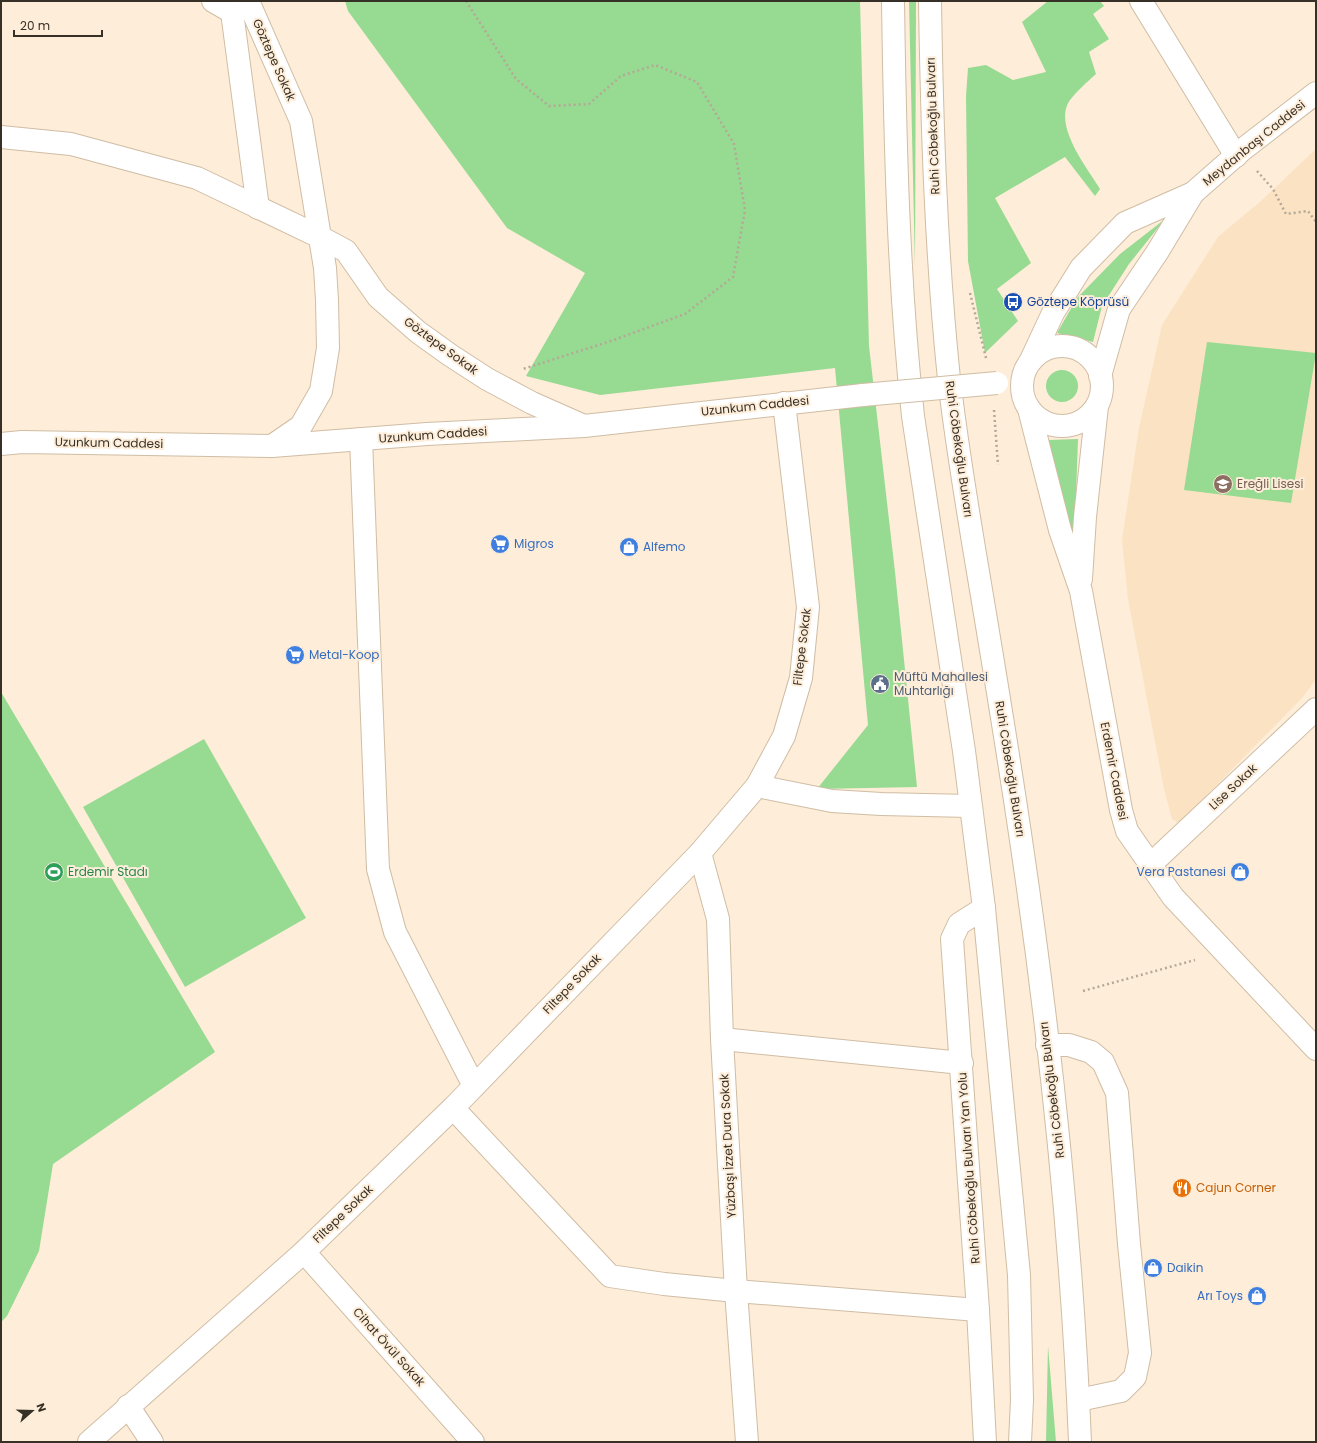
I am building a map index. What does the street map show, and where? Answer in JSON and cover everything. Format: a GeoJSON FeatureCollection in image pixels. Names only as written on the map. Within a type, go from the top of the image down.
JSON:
{"type":"FeatureCollection","features":[{"type":"Feature","properties":{"kind":"street"},"geometry":{"type":"LineString","coordinates":[[213,1],[232,12],[258,208]]}},
{"type":"Feature","properties":{"kind":"street","name":"Göztepe Sokak"},"geometry":{"type":"LineString","coordinates":[[248,1],[302,121],[325,268],[328,348],[321,391],[301,426],[272,446]]}},
{"type":"Feature","properties":{"kind":"street"},"geometry":{"type":"LineString","coordinates":[[893,1],[895,104],[908,370],[964,751],[984,908],[1019,1275],[1022,1400],[1020,1442]]}},
{"type":"Feature","properties":{"kind":"street","name":"Ruhi Cöbekoğlu Bulvarı"},"geometry":{"type":"LineString","coordinates":[[930,1],[938,267],[950,384],[965,491],[1022,849],[1047,1045],[1062,1173],[1079,1400],[1080,1442]]}},
{"type":"Feature","properties":{"kind":"street"},"geometry":{"type":"LineString","coordinates":[[1141,1],[1236,156]]}},
{"type":"Feature","properties":{"kind":"street","name":"Meydanbaşı Caddesi"},"geometry":{"type":"LineString","coordinates":[[1022,380],[1025,370],[1053,313],[1082,268],[1126,223],[1193,193],[1236,156],[1316,93]]}},
{"type":"Feature","properties":{"kind":"street"},"geometry":{"type":"LineString","coordinates":[[1,137],[71,144],[197,178],[320,237]]}},
{"type":"Feature","properties":{"kind":"street","name":"Meydanbaşı Caddesi"},"geometry":{"type":"LineString","coordinates":[[1100,376],[1119,309],[1158,251],[1193,193]]}},
{"type":"Feature","properties":{"kind":"street","name":"Göztepe Sokak"},"geometry":{"type":"LineString","coordinates":[[320,237],[346,251],[378,297],[418,332],[450,355],[486,379],[584,426]]}},
{"type":"Feature","properties":{"kind":"street","name":"Meydanbaşı Caddesi"},"geometry":{"type":"LineString","coordinates":[[1031,360],[1040,352],[1052,347],[1064,346],[1076,348],[1087,355],[1096,364],[1102,386],[1097,406]]}},
{"type":"Feature","properties":{"kind":"street"},"geometry":{"type":"LineString","coordinates":[[1022,380],[1022,390],[1029,409],[1038,418],[1050,424],[1064,426],[1077,423],[1089,416],[1097,406]]}},
{"type":"Feature","properties":{"kind":"street","name":"Uzunkum Caddesi"},"geometry":{"type":"LineString","coordinates":[[1,434],[12,443],[272,446],[361,439],[584,426],[784,403],[1022,380]]}},
{"type":"Feature","properties":{"kind":"street","name":"Filtepe Sokak"},"geometry":{"type":"LineString","coordinates":[[89,1442],[304,1252],[454,1108],[700,853],[757,786],[784,736],[801,678],[808,607],[784,403]]}},
{"type":"Feature","properties":{"kind":"street","name":"Erdemir Caddesi"},"geometry":{"type":"LineString","coordinates":[[1081,591],[1085,517],[1097,406]]}},
{"type":"Feature","properties":{"kind":"street","name":"Erdemir Caddesi"},"geometry":{"type":"LineString","coordinates":[[1029,409],[1060,530],[1081,591],[1121,810],[1127,831],[1173,897],[1316,1049]]}},
{"type":"Feature","properties":{"kind":"street"},"geometry":{"type":"LineString","coordinates":[[361,439],[378,869],[395,932],[474,1086]]}},
{"type":"Feature","properties":{"kind":"street","name":"Lise Sokak"},"geometry":{"type":"LineString","coordinates":[[1150,865],[1316,709]]}},
{"type":"Feature","properties":{"kind":"street"},"geometry":{"type":"LineString","coordinates":[[757,786],[832,801],[881,804],[970,806]]}},
{"type":"Feature","properties":{"kind":"street","name":"Yüzbaşı İzzet Dura Sokak"},"geometry":{"type":"LineString","coordinates":[[700,853],[718,919],[722,1039],[736,1291],[747,1442]]}},
{"type":"Feature","properties":{"kind":"street","name":"Ruhi Cöbekoğlu Bulvarı Yan Yolu"},"geometry":{"type":"LineString","coordinates":[[984,908],[959,924],[952,939],[962,1063],[985,1442]]}},
{"type":"Feature","properties":{"kind":"street"},"geometry":{"type":"LineString","coordinates":[[722,1039],[962,1063]]}},
{"type":"Feature","properties":{"kind":"street"},"geometry":{"type":"LineString","coordinates":[[1047,1045],[1069,1045],[1091,1052],[1103,1062],[1117,1093],[1118,1101],[1129,1244],[1140,1353],[1135,1377],[1120,1391],[1079,1400]]}},
{"type":"Feature","properties":{"kind":"street"},"geometry":{"type":"LineString","coordinates":[[454,1108],[610,1276],[664,1284],[736,1291],[978,1310]]}},
{"type":"Feature","properties":{"kind":"street","name":"Cihat Övül Sokak"},"geometry":{"type":"LineString","coordinates":[[304,1252],[473,1442]]}},
{"type":"Feature","properties":{"kind":"street"},"geometry":{"type":"LineString","coordinates":[[128,1406],[152,1442]]}},
{"type":"Feature","properties":{"kind":"path"},"geometry":{"type":"LineString","coordinates":[[466,1],[516,79],[549,106],[589,104],[621,76],[655,66],[697,82],[734,144],[745,210],[733,277],[685,314],[608,342],[519,370]]}},
{"type":"Feature","properties":{"kind":"path"},"geometry":{"type":"LineString","coordinates":[[1273,190],[1286,214],[1308,211],[1316,222]]}},
{"type":"Feature","properties":{"kind":"path"},"geometry":{"type":"LineString","coordinates":[[968,289],[987,362]]}},
{"type":"Feature","properties":{"kind":"path"},"geometry":{"type":"LineString","coordinates":[[994,407],[998,465]]}},
{"type":"Feature","properties":{"kind":"path"},"geometry":{"type":"LineString","coordinates":[[1083,991],[1195,960]]}},
{"type":"Feature","properties":{"kind":"shaded area","name":"Ereğli Lisesi"},"geometry":{"type":"Polygon","coordinates":[[[1316,149],[1316,679],[1303,697],[1199,803],[1186,819],[1179,823],[1172,819],[1164,789],[1128,599],[1122,540],[1139,428],[1162,325],[1218,237],[1261,201],[1316,149]]]}},
{"type":"Feature","properties":{"kind":"green space"},"geometry":{"type":"Polygon","coordinates":[[[345,1],[860,1],[869,346],[895,572],[917,787],[817,789],[868,725],[835,368],[600,395],[526,376],[585,273],[507,228],[348,11],[345,1]]]}},
{"type":"Feature","properties":{"kind":"green space"},"geometry":{"type":"Polygon","coordinates":[[[909,1],[916,1],[915,266],[909,1]]]}},
{"type":"Feature","properties":{"kind":"green space"},"geometry":{"type":"Polygon","coordinates":[[[1048,1],[1100,1],[1104,6],[1093,14],[1109,39],[1089,52],[1096,74],[1070,100],[1066,110],[1065,122],[1068,134],[1080,159],[1100,189],[1095,196],[1065,157],[995,198],[1031,263],[997,289],[1018,321],[985,353],[968,261],[966,96],[968,68],[986,65],[1013,80],[1046,72],[1022,22],[1048,1]]]}},
{"type":"Feature","properties":{"kind":"green space"},"geometry":{"type":"Polygon","coordinates":[[[1165,219],[1129,264],[1102,306],[1093,342],[1057,333],[1077,298],[1120,254],[1165,219]]]}},
{"type":"Feature","properties":{"kind":"green space"},"geometry":{"type":"Polygon","coordinates":[[[1207,342],[1316,353],[1291,503],[1184,490],[1207,342]]]}},
{"type":"Feature","properties":{"kind":"green space"},"geometry":{"type":"Polygon","coordinates":[[[1059,370],[1065,370],[1075,377],[1078,386],[1077,392],[1071,399],[1065,402],[1059,402],[1049,395],[1046,389],[1046,383],[1053,373],[1059,370]]]}},
{"type":"Feature","properties":{"kind":"green space"},"geometry":{"type":"Polygon","coordinates":[[[1078,439],[1074,551],[1056,492],[1048,440],[1078,439]]]}},
{"type":"Feature","properties":{"kind":"green space","name":"Erdemir Stadı"},"geometry":{"type":"Polygon","coordinates":[[[1,692],[215,1052],[53,1164],[39,1251],[7,1316],[1,1322],[1,692]]]}},
{"type":"Feature","properties":{"kind":"green space"},"geometry":{"type":"Polygon","coordinates":[[[204,739],[306,918],[185,987],[83,807],[204,739]]]}},
{"type":"Feature","properties":{"kind":"green space"},"geometry":{"type":"Polygon","coordinates":[[[1048,1346],[1056,1442],[1046,1442],[1048,1346]]]}},
{"type":"Feature","properties":{"kind":"place","name":"Göztepe Köprüsü"},"geometry":{"type":"Point","coordinates":[1013,302]}},
{"type":"Feature","properties":{"kind":"place","name":"Ereğli Lisesi"},"geometry":{"type":"Point","coordinates":[1223,484]}},
{"type":"Feature","properties":{"kind":"place","name":"Migros"},"geometry":{"type":"Point","coordinates":[500,544]}},
{"type":"Feature","properties":{"kind":"place","name":"Alfemo"},"geometry":{"type":"Point","coordinates":[629,547]}},
{"type":"Feature","properties":{"kind":"place","name":"Metal-Koop"},"geometry":{"type":"Point","coordinates":[295,655]}},
{"type":"Feature","properties":{"kind":"place","name":"Müftü Mahallesi Muhtarlığı"},"geometry":{"type":"Point","coordinates":[880,684]}},
{"type":"Feature","properties":{"kind":"place","name":"Erdemir Stadı"},"geometry":{"type":"Point","coordinates":[54,872]}},
{"type":"Feature","properties":{"kind":"place","name":"Vera Pastanesi"},"geometry":{"type":"Point","coordinates":[1240,872]}},
{"type":"Feature","properties":{"kind":"place","name":"Cajun Corner"},"geometry":{"type":"Point","coordinates":[1182,1188]}},
{"type":"Feature","properties":{"kind":"place","name":"Daikin"},"geometry":{"type":"Point","coordinates":[1153,1268]}},
{"type":"Feature","properties":{"kind":"place","name":"Arı Toys"},"geometry":{"type":"Point","coordinates":[1257,1296]}}]}
